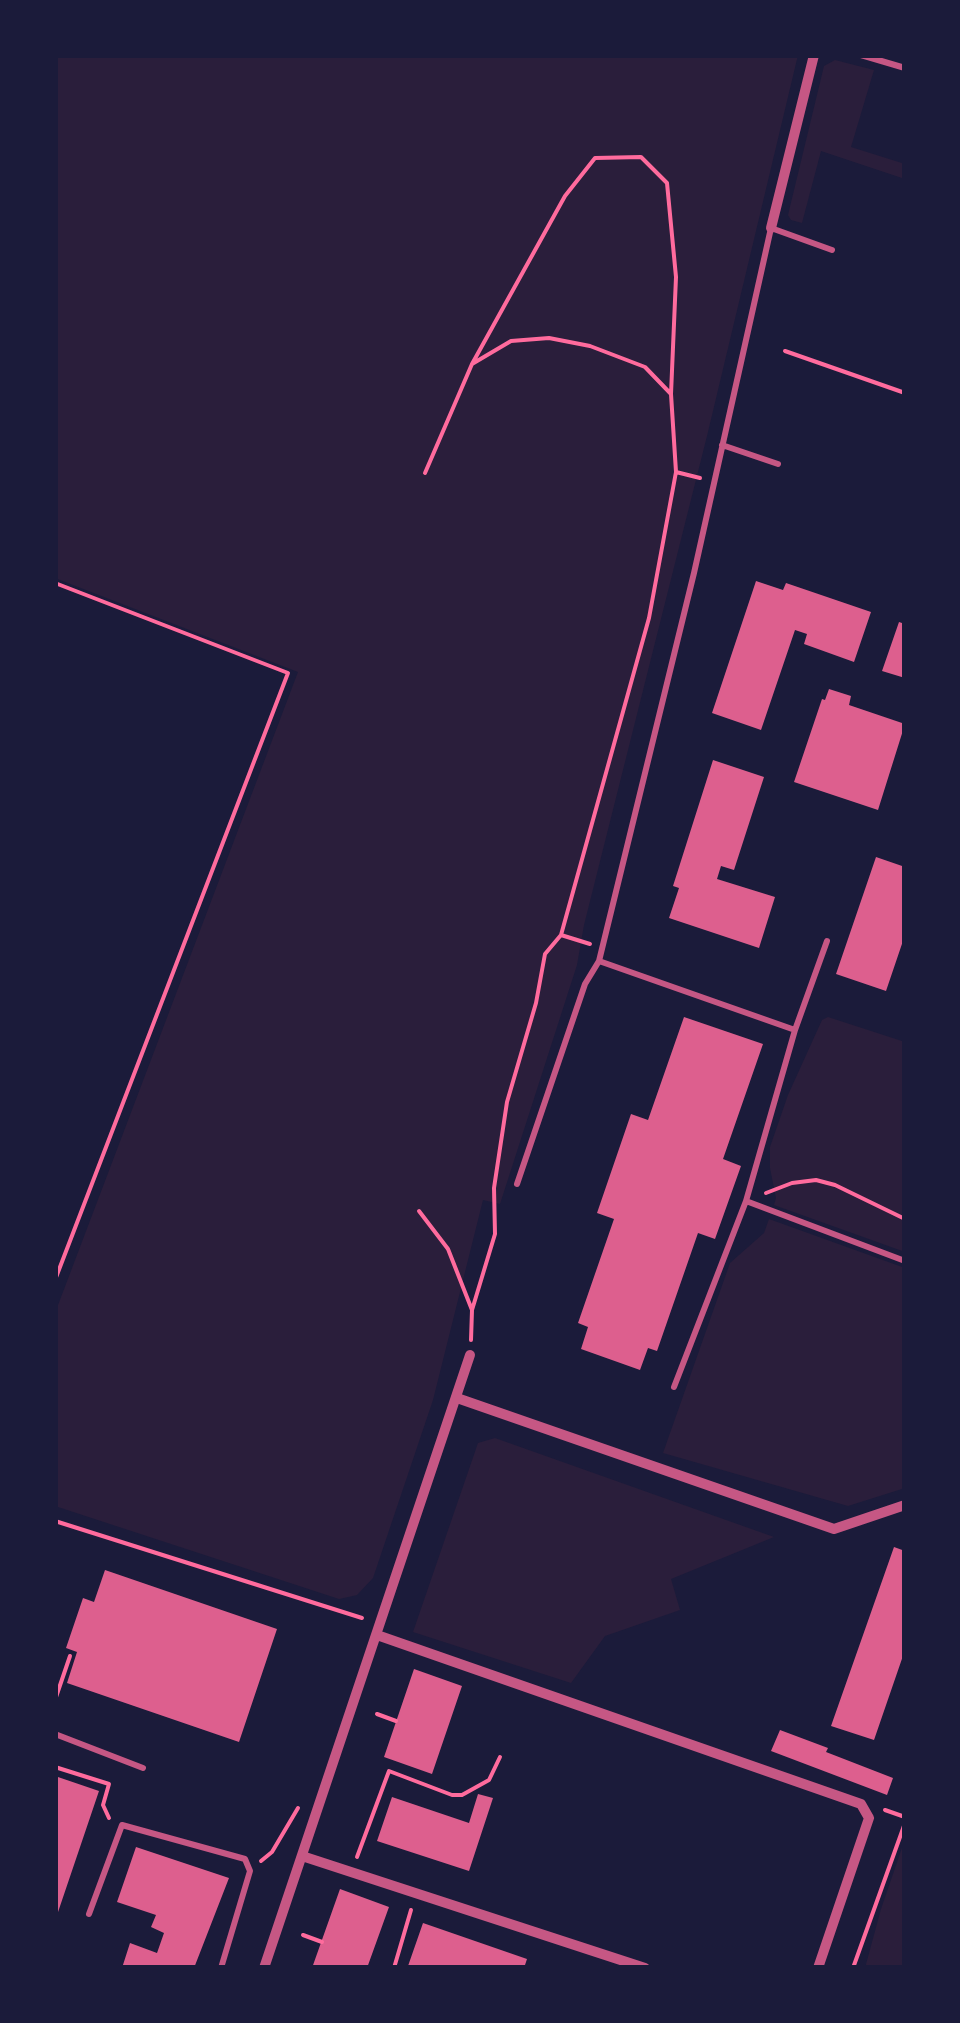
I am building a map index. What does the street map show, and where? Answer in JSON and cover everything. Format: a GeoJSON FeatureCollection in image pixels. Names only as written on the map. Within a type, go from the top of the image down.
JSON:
{"type":"FeatureCollection","features":[{"type":"Feature","properties":{"kind":"street"},"geometry":{"type":"LineString","coordinates":[[771,228],[814,55]]}},
{"type":"Feature","properties":{"kind":"street"},"geometry":{"type":"LineString","coordinates":[[264,1968],[470,1355]]}},
{"type":"Feature","properties":{"kind":"street"},"geometry":{"type":"LineString","coordinates":[[457,1398],[834,1530],[905,1505]]}},
{"type":"Feature","properties":{"kind":"street"},"geometry":{"type":"LineString","coordinates":[[378,1630],[861,1804],[869,1818],[818,1968]]}},
{"type":"Feature","properties":{"kind":"street"},"geometry":{"type":"LineString","coordinates":[[302,1856],[644,1968]]}},
{"type":"Feature","properties":{"kind":"lane"},"geometry":{"type":"LineString","coordinates":[[861,55],[905,68]]}},
{"type":"Feature","properties":{"kind":"lane"},"geometry":{"type":"LineString","coordinates":[[517,1184],[585,984],[599,961],[771,228],[832,250]]}},
{"type":"Feature","properties":{"kind":"lane"},"geometry":{"type":"LineString","coordinates":[[722,445],[778,464]]}},
{"type":"Feature","properties":{"kind":"lane"},"geometry":{"type":"LineString","coordinates":[[674,1388],[746,1201],[795,1030],[826,942]]}},
{"type":"Feature","properties":{"kind":"lane"},"geometry":{"type":"LineString","coordinates":[[599,961],[795,1030]]}},
{"type":"Feature","properties":{"kind":"lane"},"geometry":{"type":"LineString","coordinates":[[746,1201],[905,1261]]}},
{"type":"Feature","properties":{"kind":"lane"},"geometry":{"type":"LineString","coordinates":[[55,1734],[143,1768]]}},
{"type":"Feature","properties":{"kind":"lane"},"geometry":{"type":"LineString","coordinates":[[88,1914],[122,1825],[245,1860],[250,1872],[221,1968]]}},
{"type":"Feature","properties":{"kind":"path"},"geometry":{"type":"LineString","coordinates":[[425,473],[472,364],[564,196],[595,158],[641,157],[667,184],[676,277],[670,394],[676,472],[648,618],[561,935],[545,954],[536,1003],[507,1102],[494,1188],[495,1234],[472,1310],[470,1355]]}},
{"type":"Feature","properties":{"kind":"path"},"geometry":{"type":"LineString","coordinates":[[472,364],[512,341],[549,338],[590,346],[645,367],[670,394]]}},
{"type":"Feature","properties":{"kind":"path"},"geometry":{"type":"LineString","coordinates":[[786,350],[905,393]]}},
{"type":"Feature","properties":{"kind":"path"},"geometry":{"type":"LineString","coordinates":[[676,472],[714,481]]}},
{"type":"Feature","properties":{"kind":"path"},"geometry":{"type":"LineString","coordinates":[[55,583],[288,673],[55,1280]]}},
{"type":"Feature","properties":{"kind":"path"},"geometry":{"type":"LineString","coordinates":[[561,935],[582,942]]}},
{"type":"Feature","properties":{"kind":"path"},"geometry":{"type":"LineString","coordinates":[[746,1201],[792,1183],[816,1180],[835,1185],[905,1219]]}},
{"type":"Feature","properties":{"kind":"path"},"geometry":{"type":"LineString","coordinates":[[419,1211],[448,1249],[472,1310]]}},
{"type":"Feature","properties":{"kind":"path"},"geometry":{"type":"LineString","coordinates":[[55,1522],[378,1630]]}},
{"type":"Feature","properties":{"kind":"path"},"geometry":{"type":"LineString","coordinates":[[55,1700],[70,1656]]}},
{"type":"Feature","properties":{"kind":"path"},"geometry":{"type":"LineString","coordinates":[[377,1714],[396,1721]]}},
{"type":"Feature","properties":{"kind":"path"},"geometry":{"type":"LineString","coordinates":[[352,1872],[389,1771],[452,1795],[462,1795],[489,1780],[500,1757]]}},
{"type":"Feature","properties":{"kind":"path"},"geometry":{"type":"LineString","coordinates":[[55,1766],[109,1784],[104,1804],[108,1817],[122,1825]]}},
{"type":"Feature","properties":{"kind":"path"},"geometry":{"type":"LineString","coordinates":[[250,1872],[272,1852],[299,1807]]}},
{"type":"Feature","properties":{"kind":"path"},"geometry":{"type":"LineString","coordinates":[[852,1968],[905,1823]]}},
{"type":"Feature","properties":{"kind":"path"},"geometry":{"type":"LineString","coordinates":[[394,1968],[416,1892]]}},
{"type":"Feature","properties":{"kind":"path"},"geometry":{"type":"LineString","coordinates":[[303,1935],[322,1942]]}},
{"type":"Feature","properties":{"kind":"shaded area"},"geometry":{"type":"Polygon","coordinates":[[[55,55],[798,55],[577,965],[500,1204],[483,1200],[433,1400],[373,1578],[357,1595],[339,1599],[55,1506],[55,1313],[298,672],[55,578],[55,55]]]}},
{"type":"Feature","properties":{"kind":"shaded area"},"geometry":{"type":"Polygon","coordinates":[[[835,60],[874,70],[851,147],[905,164],[905,179],[821,151],[802,223],[788,215],[824,66],[835,60]]]}},
{"type":"Feature","properties":{"kind":"shaded area"},"geometry":{"type":"Polygon","coordinates":[[[828,1017],[905,1042],[905,1252],[774,1205],[770,1147],[788,1095],[822,1020],[828,1017]]]}},
{"type":"Feature","properties":{"kind":"shaded area"},"geometry":{"type":"Polygon","coordinates":[[[769,1219],[905,1268],[905,1488],[848,1506],[663,1453],[730,1263],[764,1233],[769,1219]]]}},
{"type":"Feature","properties":{"kind":"shaded area"},"geometry":{"type":"Polygon","coordinates":[[[495,1438],[774,1537],[671,1579],[680,1610],[605,1636],[571,1683],[413,1632],[478,1443],[495,1438]]]}},
{"type":"Feature","properties":{"kind":"shaded area"},"geometry":{"type":"Polygon","coordinates":[[[905,1839],[905,1968],[865,1968],[881,1909],[905,1839]]]}},
{"type":"Feature","properties":{"kind":"building"},"geometry":{"type":"Polygon","coordinates":[[[756,581],[783,590],[786,583],[871,612],[854,662],[804,644],[807,634],[795,630],[761,730],[712,713],[756,581]]]}},
{"type":"Feature","properties":{"kind":"building"},"geometry":{"type":"Polygon","coordinates":[[[899,622],[905,624],[905,678],[882,671],[899,622]]]}},
{"type":"Feature","properties":{"kind":"building"},"geometry":{"type":"Polygon","coordinates":[[[829,689],[851,696],[849,705],[905,724],[878,810],[794,782],[822,699],[825,700],[829,689]]]}},
{"type":"Feature","properties":{"kind":"building"},"geometry":{"type":"Polygon","coordinates":[[[713,760],[764,777],[734,870],[721,866],[717,879],[775,897],[759,948],[669,918],[679,888],[673,886],[713,760]]]}},
{"type":"Feature","properties":{"kind":"building"},"geometry":{"type":"Polygon","coordinates":[[[876,857],[905,867],[905,935],[886,991],[836,974],[876,857]]]}},
{"type":"Feature","properties":{"kind":"building"},"geometry":{"type":"Polygon","coordinates":[[[684,1017],[763,1044],[723,1159],[741,1166],[715,1239],[698,1233],[657,1351],[648,1348],[640,1370],[581,1349],[588,1327],[578,1323],[614,1219],[597,1213],[631,1114],[648,1120],[684,1017]]]}},
{"type":"Feature","properties":{"kind":"building"},"geometry":{"type":"Polygon","coordinates":[[[894,1547],[905,1551],[905,1650],[874,1740],[831,1726],[894,1547]]]}},
{"type":"Feature","properties":{"kind":"building"},"geometry":{"type":"Polygon","coordinates":[[[105,1570],[277,1629],[239,1742],[67,1683],[77,1652],[66,1648],[83,1598],[94,1602],[105,1570]]]}},
{"type":"Feature","properties":{"kind":"building"},"geometry":{"type":"Polygon","coordinates":[[[414,1669],[462,1686],[432,1774],[384,1757],[414,1669]]]}},
{"type":"Feature","properties":{"kind":"building"},"geometry":{"type":"Polygon","coordinates":[[[780,1730],[893,1778],[887,1795],[771,1751],[780,1730]]]}},
{"type":"Feature","properties":{"kind":"building"},"geometry":{"type":"Polygon","coordinates":[[[55,1776],[99,1791],[56,1918],[55,1918],[55,1776]]]}},
{"type":"Feature","properties":{"kind":"building"},"geometry":{"type":"Polygon","coordinates":[[[478,1794],[493,1798],[469,1871],[377,1841],[392,1797],[469,1823],[478,1794]]]}},
{"type":"Feature","properties":{"kind":"building"},"geometry":{"type":"Polygon","coordinates":[[[136,1847],[229,1878],[194,1968],[122,1968],[130,1943],[157,1953],[164,1933],[151,1927],[156,1915],[117,1902],[136,1847]]]}},
{"type":"Feature","properties":{"kind":"building"},"geometry":{"type":"Polygon","coordinates":[[[340,1889],[389,1907],[367,1968],[312,1968],[340,1889]]]}},
{"type":"Feature","properties":{"kind":"building"},"geometry":{"type":"Polygon","coordinates":[[[423,1923],[527,1959],[524,1968],[408,1966],[423,1923]]]}}]}
